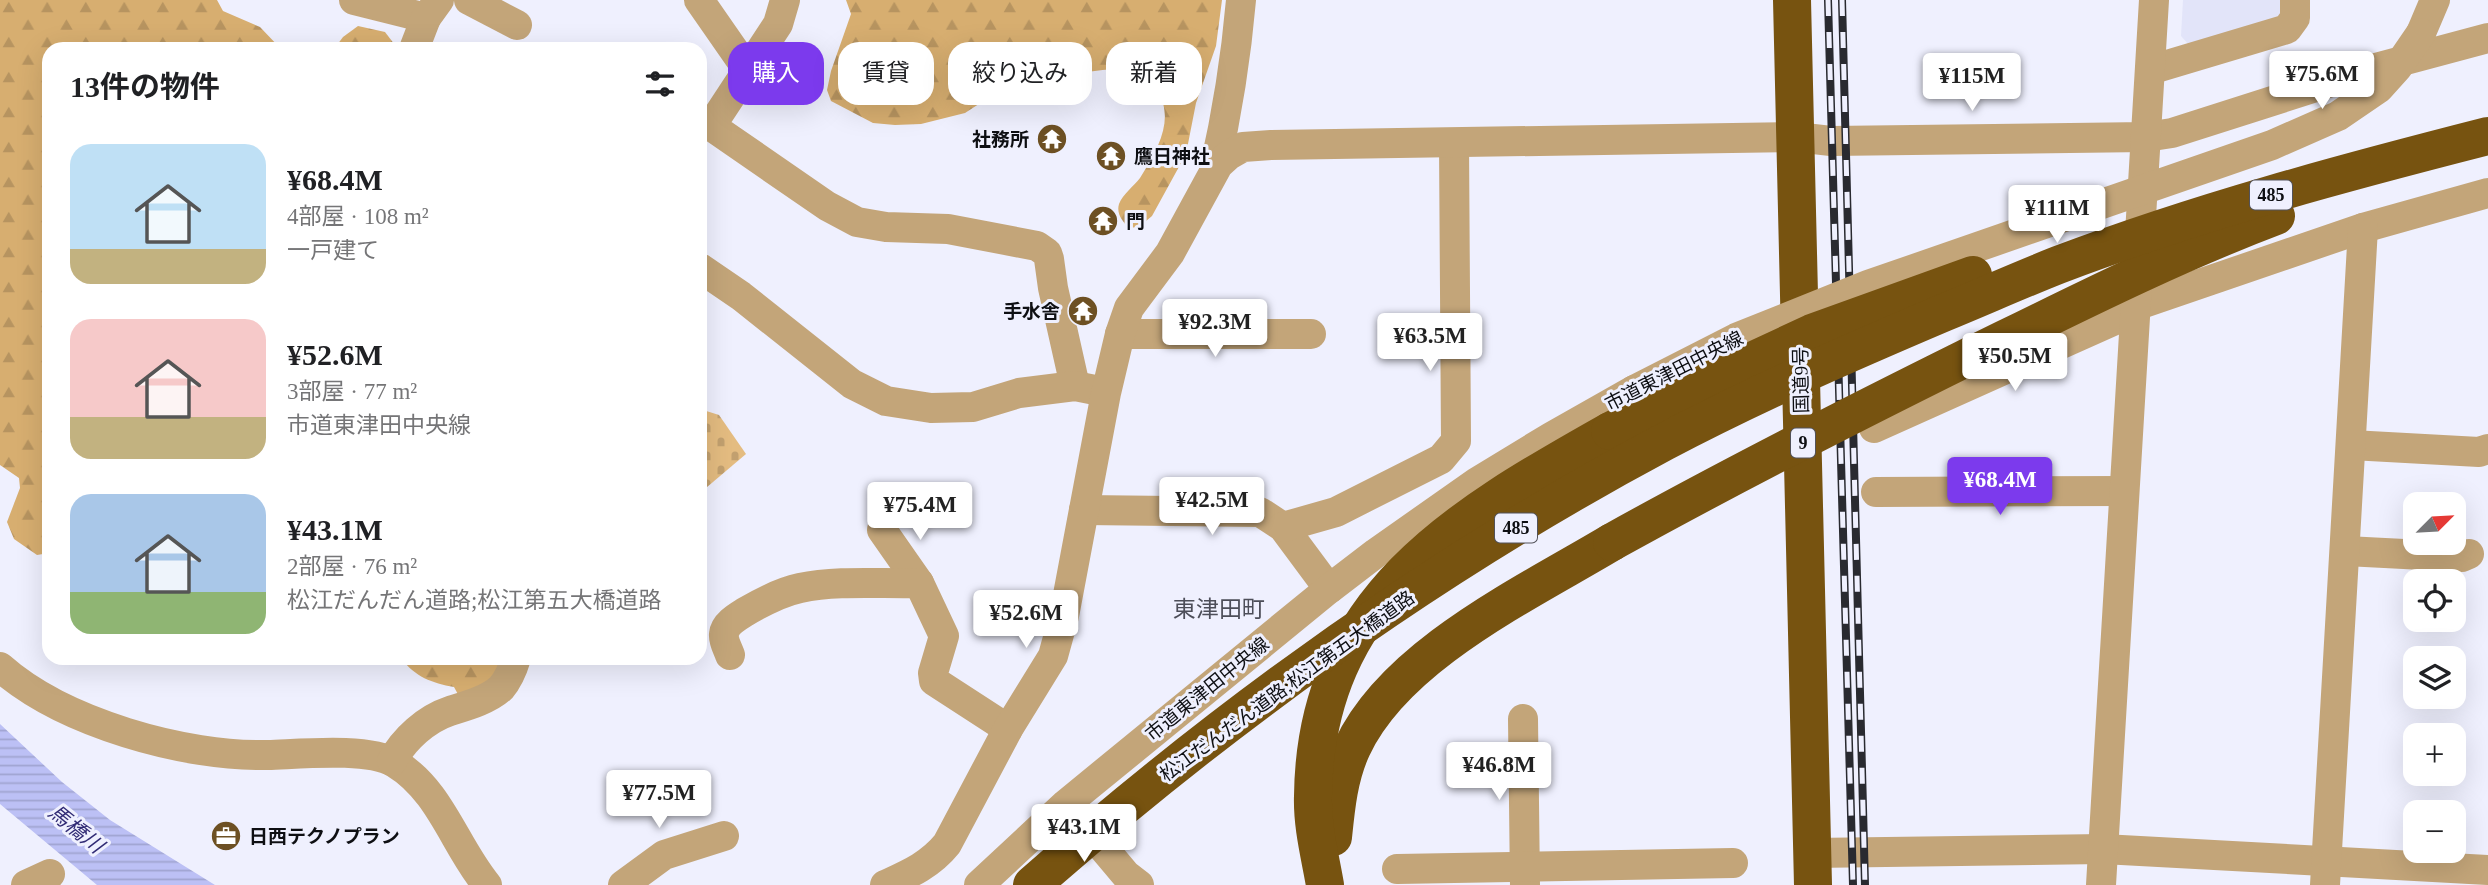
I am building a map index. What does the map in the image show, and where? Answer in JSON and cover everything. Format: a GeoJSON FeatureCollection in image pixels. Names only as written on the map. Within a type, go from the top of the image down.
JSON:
{"type":"FeatureCollection","features":[{"type":"Feature","properties":{"kind":"highway","name":"国道9号"},"geometry":{"type":"LineString","coordinates":[[1792,0],[1812,869]]}},
{"type":"Feature","properties":{"kind":"highway","name":"松江だんだん道路;松江第五大橋道路"},"geometry":{"type":"LineString","coordinates":[[1032,885],[1216,734],[1341,641],[1450,568],[1665,442],[1773,388],[2057,266],[2183,221],[2347,172],[2488,137]]}},
{"type":"Feature","properties":{"kind":"highway"},"geometry":{"type":"LineString","coordinates":[[1331,885],[1332,842],[1342,777],[1352,748],[1383,699],[1414,668],[1460,634],[1612,542],[1697,495],[2035,324],[2264,220],[2488,137]]}},
{"type":"Feature","properties":{"kind":"highway"},"geometry":{"type":"LineString","coordinates":[[1325,885],[1312,798],[1314,764],[1326,698],[1350,642],[1372,609],[1395,580],[1423,553],[1516,485],[1610,431],[1750,362],[1812,334],[2016,260],[2057,266]]}},
{"type":"Feature","properties":{"kind":"street"},"geometry":{"type":"LineString","coordinates":[[354,0],[433,9],[417,42]]}},
{"type":"Feature","properties":{"kind":"street"},"geometry":{"type":"LineString","coordinates":[[469,0],[517,24]]}},
{"type":"Feature","properties":{"kind":"street"},"geometry":{"type":"LineString","coordinates":[[699,0],[728,42]]}},
{"type":"Feature","properties":{"kind":"street"},"geometry":{"type":"LineString","coordinates":[[766,42],[778,24],[785,0]]}},
{"type":"Feature","properties":{"kind":"street"},"geometry":{"type":"LineString","coordinates":[[885,885],[920,869],[936,858],[947,844],[1008,729],[1052,656],[1064,616],[1106,393],[1120,334],[1129,308],[1170,253],[1214,171],[1230,94],[1241,0]]}},
{"type":"Feature","properties":{"kind":"street"},"geometry":{"type":"LineString","coordinates":[[2101,885],[2154,0]]}},
{"type":"Feature","properties":{"kind":"street"},"geometry":{"type":"LineString","coordinates":[[2150,70],[2287,29],[2295,18],[2295,0]]}},
{"type":"Feature","properties":{"kind":"street","name":"市道東津田中央線"},"geometry":{"type":"LineString","coordinates":[[979,885],[1066,804],[1329,589],[1477,482],[1550,437],[1736,338],[1856,289],[2272,145],[2338,116],[2378,88],[2397,68],[2421,33],[2435,0]]}},
{"type":"Feature","properties":{"kind":"street"},"geometry":{"type":"LineString","coordinates":[[1214,171],[1229,155],[1243,147],[1251,146],[1796,137],[1846,141],[2146,136],[2172,133],[2372,69],[2488,37]]}},
{"type":"Feature","properties":{"kind":"street"},"geometry":{"type":"LineString","coordinates":[[728,100],[712,126],[827,206],[857,222],[886,227],[962,231],[1037,246],[1046,253],[1075,386]]}},
{"type":"Feature","properties":{"kind":"street"},"geometry":{"type":"LineString","coordinates":[[1283,527],[1336,512],[1441,459],[1456,441],[1454,143]]}},
{"type":"Feature","properties":{"kind":"street"},"geometry":{"type":"LineString","coordinates":[[1874,428],[2135,309],[2363,228],[2488,193]]}},
{"type":"Feature","properties":{"kind":"street"},"geometry":{"type":"LineString","coordinates":[[2326,874],[2363,228]]}},
{"type":"Feature","properties":{"kind":"street"},"geometry":{"type":"LineString","coordinates":[[707,273],[741,296],[852,384],[886,401],[931,408],[973,407],[1019,393],[1075,386],[1106,393]]}},
{"type":"Feature","properties":{"kind":"street"},"geometry":{"type":"LineString","coordinates":[[1120,334],[1311,334]]}},
{"type":"Feature","properties":{"kind":"street"},"geometry":{"type":"LineString","coordinates":[[2351,445],[2479,452],[2488,449]]}},
{"type":"Feature","properties":{"kind":"street"},"geometry":{"type":"LineString","coordinates":[[1876,492],[2124,491]]}},
{"type":"Feature","properties":{"kind":"street"},"geometry":{"type":"LineString","coordinates":[[1084,510],[1260,512],[1283,527],[1329,589]]}},
{"type":"Feature","properties":{"kind":"street"},"geometry":{"type":"LineString","coordinates":[[882,530],[919,583],[944,636],[933,673],[934,681],[1008,729]]}},
{"type":"Feature","properties":{"kind":"street"},"geometry":{"type":"LineString","coordinates":[[2346,551],[2462,557],[2469,554]]}},
{"type":"Feature","properties":{"kind":"street"},"geometry":{"type":"LineString","coordinates":[[730,655],[724,639],[727,626],[762,602],[786,593],[823,586],[919,583]]}},
{"type":"Feature","properties":{"kind":"street"},"geometry":{"type":"LineString","coordinates":[[392,761],[400,746],[432,721],[447,712],[468,706],[500,688],[512,665]]}},
{"type":"Feature","properties":{"kind":"street"},"geometry":{"type":"LineString","coordinates":[[0,667],[26,689],[46,700],[160,743],[226,755],[331,752],[392,761],[418,778],[487,885]]}},
{"type":"Feature","properties":{"kind":"street"},"geometry":{"type":"LineString","coordinates":[[1523,719],[1525,876]]}},
{"type":"Feature","properties":{"kind":"street"},"geometry":{"type":"LineString","coordinates":[[1066,804],[1127,882]]}},
{"type":"Feature","properties":{"kind":"street"},"geometry":{"type":"LineString","coordinates":[[623,885],[664,855],[724,836]]}},
{"type":"Feature","properties":{"kind":"street"},"geometry":{"type":"LineString","coordinates":[[1812,869],[2103,849],[2326,874],[2488,870]]}},
{"type":"Feature","properties":{"kind":"street"},"geometry":{"type":"LineString","coordinates":[[1397,869],[1525,876],[1604,875],[1733,863]]}},
{"type":"Feature","properties":{"kind":"shaded area"},"geometry":{"type":"Polygon","coordinates":[[[2183,0],[2284,0],[2278,21],[2191,47],[2181,36],[2183,0]]]}},
{"type":"Feature","properties":{"kind":"green space"},"geometry":{"type":"Polygon","coordinates":[[[0,0],[217,0],[223,11],[260,27],[274,42],[42,42],[42,554],[37,555],[14,539],[7,522],[20,488],[19,478],[0,465],[0,0]]]}},
{"type":"Feature","properties":{"kind":"green space"},"geometry":{"type":"Polygon","coordinates":[[[846,0],[1222,0],[1216,46],[1202,86],[1202,42],[1106,42],[1106,70],[1092,71],[1092,42],[948,42],[948,105],[977,105],[965,113],[921,124],[895,125],[873,123],[839,105],[934,105],[934,42],[841,42],[851,14],[846,0]]]}},
{"type":"Feature","properties":{"kind":"green space"},"geometry":{"type":"Polygon","coordinates":[[[358,26],[385,32],[393,42],[339,42],[358,26]]]}},
{"type":"Feature","properties":{"kind":"green space"},"geometry":{"type":"Polygon","coordinates":[[[838,51],[838,105],[831,101],[827,90],[838,51]]]}},
{"type":"Feature","properties":{"kind":"green space"},"geometry":{"type":"Polygon","coordinates":[[[1163,105],[1196,105],[1186,154],[1152,216],[1139,227],[1128,228],[1119,214],[1119,204],[1140,178],[1157,148],[1165,120],[1163,105]]]}},
{"type":"Feature","properties":{"kind":"green space"},"geometry":{"type":"Polygon","coordinates":[[[707,411],[719,415],[746,454],[707,487],[707,411]]]}},
{"type":"Feature","properties":{"kind":"green space"},"geometry":{"type":"Polygon","coordinates":[[[407,665],[506,665],[503,676],[460,698],[454,687],[424,678],[407,665]]]}},
{"type":"Feature","properties":{"kind":"water","name":"馬橋川"},"geometry":{"type":"Polygon","coordinates":[[[0,724],[62,782],[110,820],[215,885],[97,885],[0,804],[0,724]]]}},
{"type":"Feature","properties":{"kind":"railway"},"geometry":{"type":"LineString","coordinates":[[1828,0],[1853,885]]}},
{"type":"Feature","properties":{"kind":"railway"},"geometry":{"type":"LineString","coordinates":[[1842,0],[1865,885]]}},
{"type":"Feature","properties":{"kind":"place","name":"社務所"},"geometry":{"type":"Point","coordinates":[1052,139]}},
{"type":"Feature","properties":{"kind":"place","name":"鷹日神社"},"geometry":{"type":"Point","coordinates":[1111,156]}},
{"type":"Feature","properties":{"kind":"place","name":"門"},"geometry":{"type":"Point","coordinates":[1103,221]}},
{"type":"Feature","properties":{"kind":"place","name":"手水舎"},"geometry":{"type":"Point","coordinates":[1083,311]}},
{"type":"Feature","properties":{"kind":"place","name":"日西テクノプラン"},"geometry":{"type":"Point","coordinates":[226,836]}},
{"type":"Feature","properties":{"kind":"district","name":"東津田町"},"geometry":{"type":"Point","coordinates":[1219,609]}}]}
